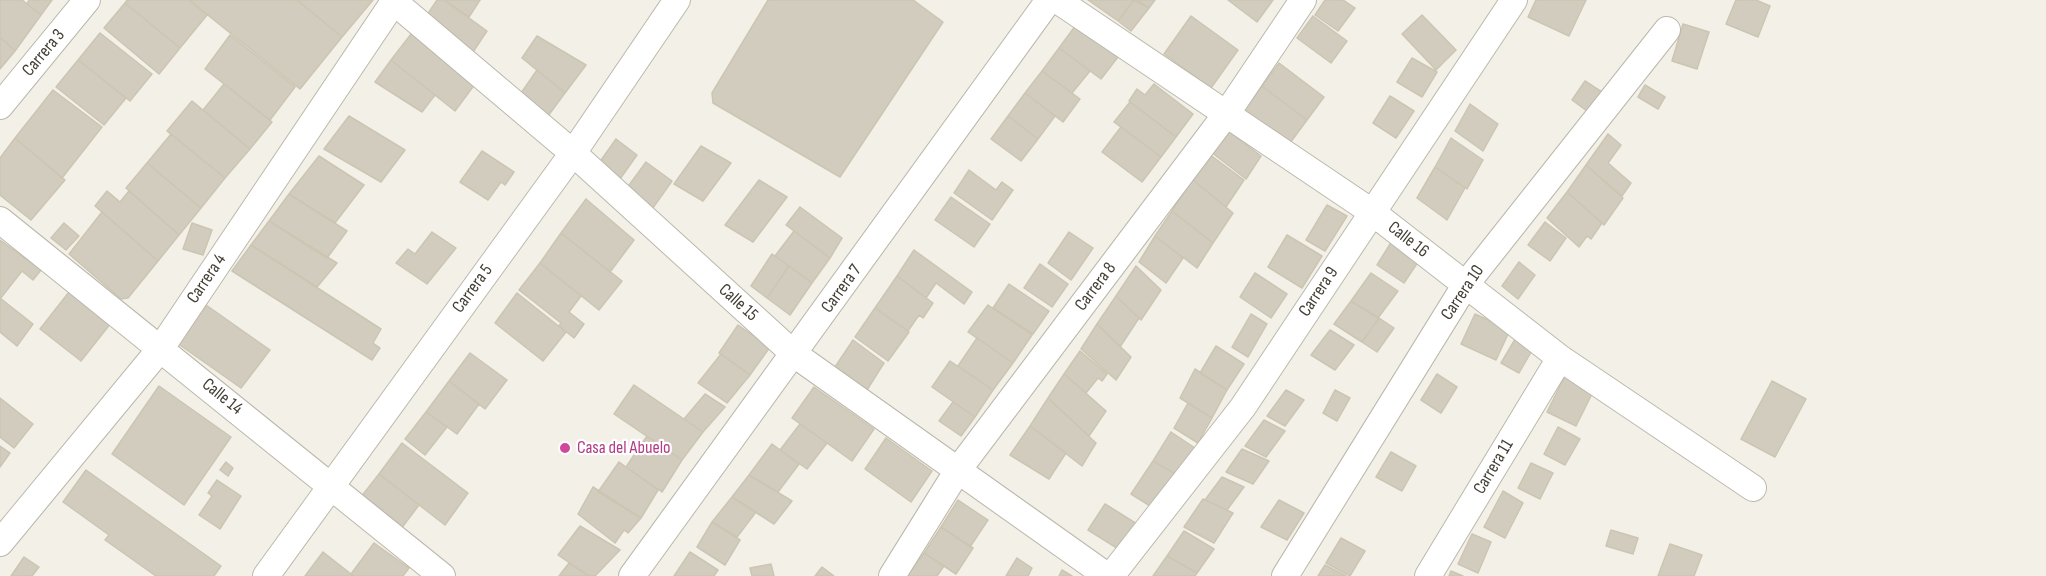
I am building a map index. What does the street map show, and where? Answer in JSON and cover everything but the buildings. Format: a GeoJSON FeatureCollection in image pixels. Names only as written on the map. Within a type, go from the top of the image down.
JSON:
{"type":"FeatureCollection","features":[{"type":"Feature","properties":{"kind":"street","name":"Carrera 3"},"geometry":{"type":"LineString","coordinates":[[0,106],[87,0]]}},
{"type":"Feature","properties":{"kind":"street","name":"Calle 15"},"geometry":{"type":"LineString","coordinates":[[394,0],[573,153],[794,354],[1109,576]]}},
{"type":"Feature","properties":{"kind":"street","name":"Carrera 4"},"geometry":{"type":"LineString","coordinates":[[0,543],[160,348],[394,0]]}},
{"type":"Feature","properties":{"kind":"street","name":"Carrera 5"},"geometry":{"type":"LineString","coordinates":[[266,576],[573,153],[677,0]]}},
{"type":"Feature","properties":{"kind":"street","name":"Carrera 7"},"geometry":{"type":"LineString","coordinates":[[632,576],[1049,0]]}},
{"type":"Feature","properties":{"kind":"street","name":"Calle 16"},"geometry":{"type":"LineString","coordinates":[[1057,0],[1372,212],[1560,358],[1753,488]]}},
{"type":"Feature","properties":{"kind":"street","name":"Carrera 8"},"geometry":{"type":"LineString","coordinates":[[892,576],[958,470],[1227,113],[1303,0]]}},
{"type":"Feature","properties":{"kind":"street","name":"Carrera 9"},"geometry":{"type":"LineString","coordinates":[[1109,576],[1243,407],[1514,0]]}},
{"type":"Feature","properties":{"kind":"street","name":"Carrera 10"},"geometry":{"type":"LineString","coordinates":[[1285,576],[1466,284],[1667,30]]}},
{"type":"Feature","properties":{"kind":"street","name":"Calle 14"},"geometry":{"type":"LineString","coordinates":[[0,220],[331,484],[442,576]]}},
{"type":"Feature","properties":{"kind":"street","name":"Carrera 11"},"geometry":{"type":"LineString","coordinates":[[1428,576],[1560,358]]}},
{"type":"Feature","properties":{"kind":"place","name":"Casa del Abuelo"},"geometry":{"type":"Point","coordinates":[565,448]}}]}
